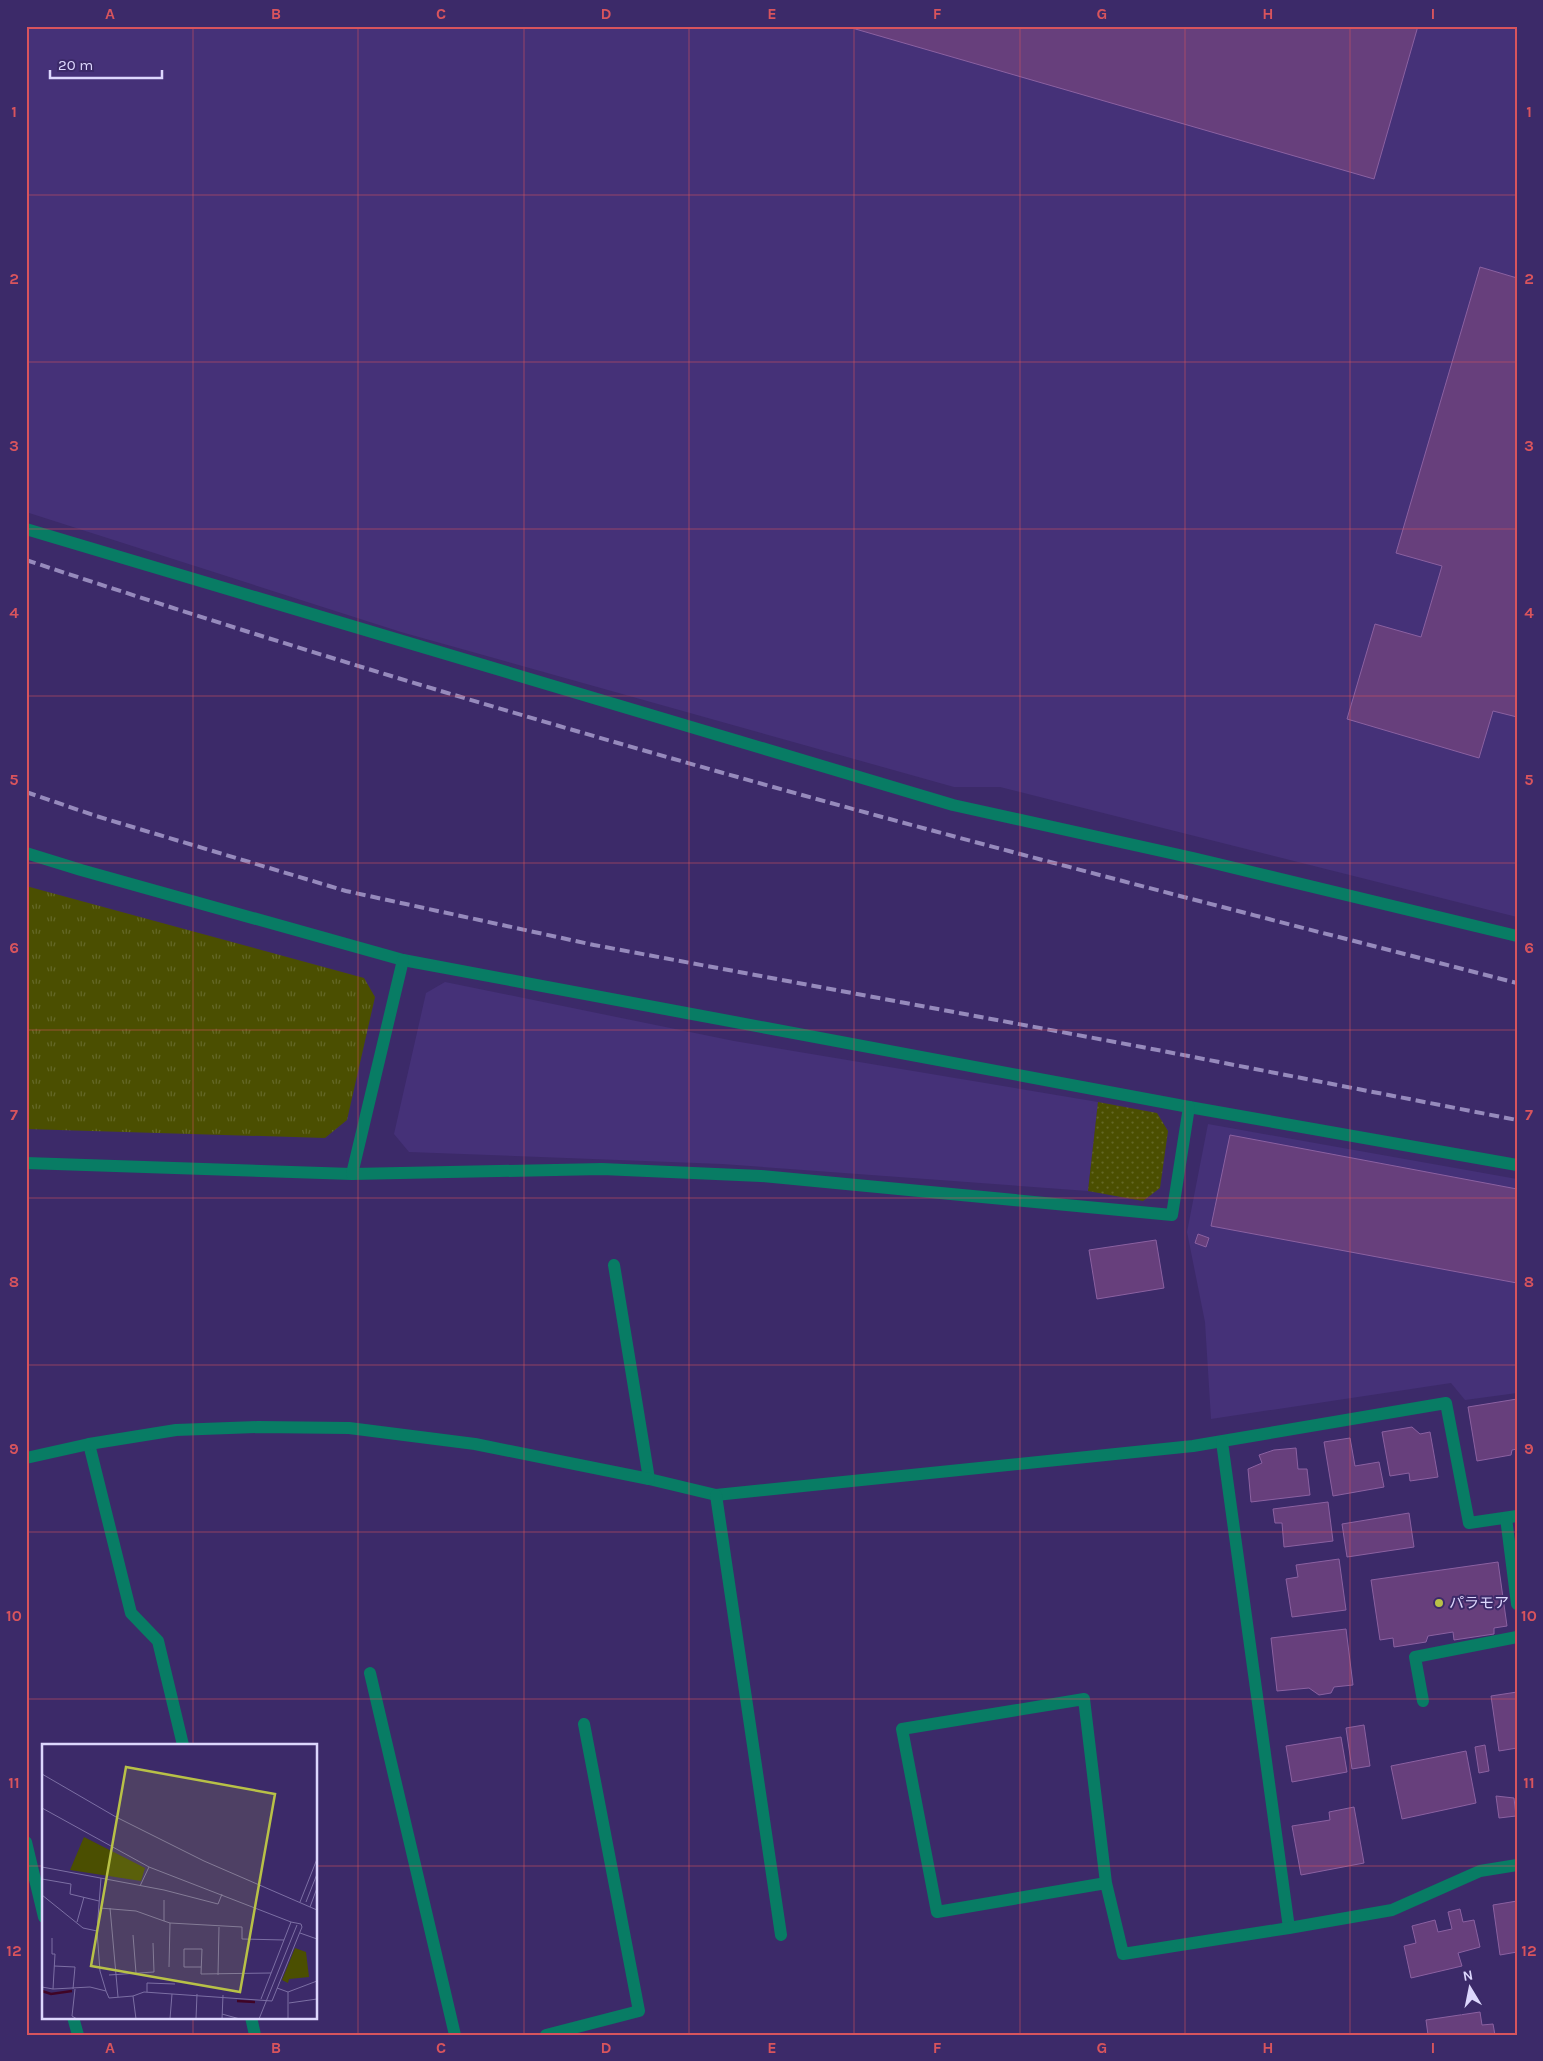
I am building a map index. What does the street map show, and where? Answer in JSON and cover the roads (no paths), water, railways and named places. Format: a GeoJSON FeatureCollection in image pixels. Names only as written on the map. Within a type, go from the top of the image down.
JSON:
{"type":"FeatureCollection","features":[{"type":"Feature","properties":{"kind":"street"},"geometry":{"type":"LineString","coordinates":[[26,529],[953,805],[1193,858],[1517,936]]}},
{"type":"Feature","properties":{"kind":"street"},"geometry":{"type":"LineString","coordinates":[[26,852],[81,870],[403,960],[1189,1107],[1517,1165]]}},
{"type":"Feature","properties":{"kind":"street"},"geometry":{"type":"LineString","coordinates":[[352,1174],[403,960]]}},
{"type":"Feature","properties":{"kind":"street"},"geometry":{"type":"LineString","coordinates":[[26,1163],[352,1174],[602,1169],[761,1176],[1172,1215],[1189,1107]]}},
{"type":"Feature","properties":{"kind":"street"},"geometry":{"type":"LineString","coordinates":[[614,1265],[649,1479]]}},
{"type":"Feature","properties":{"kind":"street"},"geometry":{"type":"LineString","coordinates":[[26,1458],[89,1444],[176,1430],[258,1427],[349,1428],[475,1444],[649,1479],[716,1496],[1222,1442],[1446,1403],[1469,1523],[1511,1517],[1517,1604]]}},
{"type":"Feature","properties":{"kind":"street"},"geometry":{"type":"LineString","coordinates":[[1222,1442],[1289,1928]]}},
{"type":"Feature","properties":{"kind":"street"},"geometry":{"type":"LineString","coordinates":[[89,1444],[130,1613],[158,1641],[183,1744]]}},
{"type":"Feature","properties":{"kind":"street"},"geometry":{"type":"LineString","coordinates":[[716,1496],[781,1935]]}},
{"type":"Feature","properties":{"kind":"street"},"geometry":{"type":"LineString","coordinates":[[1423,1701],[1415,1657],[1517,1637]]}},
{"type":"Feature","properties":{"kind":"street"},"geometry":{"type":"LineString","coordinates":[[370,1673],[456,2035]]}},
{"type":"Feature","properties":{"kind":"street"},"geometry":{"type":"LineString","coordinates":[[1106,1883],[937,1912],[902,1729],[1084,1700],[1106,1883],[1123,1954],[1392,1910],[1480,1871],[1517,1865]]}},
{"type":"Feature","properties":{"kind":"street"},"geometry":{"type":"LineString","coordinates":[[546,2035],[639,2011],[584,1724]]}},
{"type":"Feature","properties":{"kind":"street"},"geometry":{"type":"LineString","coordinates":[[26,1842],[42,1909]]}},
{"type":"Feature","properties":{"kind":"street"},"geometry":{"type":"LineString","coordinates":[[72,2018],[78,2035]]}},
{"type":"Feature","properties":{"kind":"street"},"geometry":{"type":"LineString","coordinates":[[251,2018],[255,2035]]}},
{"type":"Feature","properties":{"kind":"railway"},"geometry":{"type":"LineString","coordinates":[[26,560],[353,664],[681,761],[994,847],[1517,983]]}},
{"type":"Feature","properties":{"kind":"railway"},"geometry":{"type":"LineString","coordinates":[[26,792],[96,816],[346,891],[594,945],[1142,1047],[1517,1120]]}},
{"type":"Feature","properties":{"kind":"place","name":"パラモア"},"geometry":{"type":"Point","coordinates":[1439,1603]}}]}
